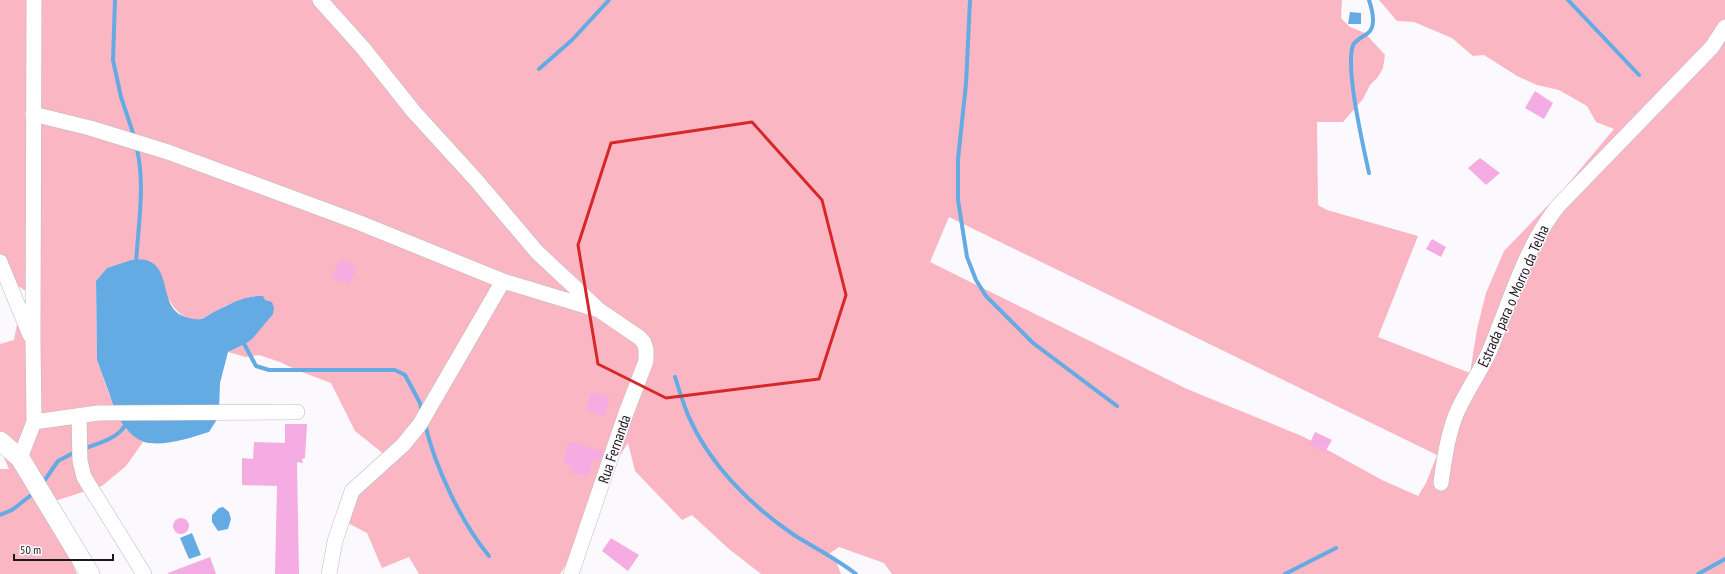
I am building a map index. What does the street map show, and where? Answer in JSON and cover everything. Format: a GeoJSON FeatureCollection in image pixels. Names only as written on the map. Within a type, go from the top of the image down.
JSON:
{"type":"FeatureCollection","features":[{"type":"Feature","properties":{"kind":"street"},"geometry":{"type":"LineString","coordinates":[[34,0],[34,422]]}},
{"type":"Feature","properties":{"kind":"street"},"geometry":{"type":"LineString","coordinates":[[320,0],[363,48],[414,112],[476,180],[537,252],[599,310]]}},
{"type":"Feature","properties":{"kind":"street","name":"Estrada para o Morro da Telha"},"geometry":{"type":"LineString","coordinates":[[1441,483],[1446,446],[1455,416],[1484,363],[1508,302],[1547,220],[1558,206],[1712,47],[1725,27]]}},
{"type":"Feature","properties":{"kind":"street"},"geometry":{"type":"LineString","coordinates":[[33,114],[90,128],[168,152],[360,223],[503,281],[599,310]]}},
{"type":"Feature","properties":{"kind":"street"},"geometry":{"type":"LineString","coordinates":[[0,262],[33,342]]}},
{"type":"Feature","properties":{"kind":"street"},"geometry":{"type":"LineString","coordinates":[[329,574],[335,541],[352,491],[403,446],[420,424],[503,281]]}},
{"type":"Feature","properties":{"kind":"street","name":"Rua Fernanda"},"geometry":{"type":"LineString","coordinates":[[571,574],[647,355],[644,343],[599,310]]}},
{"type":"Feature","properties":{"kind":"street"},"geometry":{"type":"LineString","coordinates":[[90,574],[7,445],[34,422],[98,413],[297,412]]}},
{"type":"Feature","properties":{"kind":"street"},"geometry":{"type":"LineString","coordinates":[[79,416],[80,461],[84,477],[144,574]]}},
{"type":"Feature","properties":{"kind":"highlighted area"},"geometry":{"type":"Polygon","coordinates":[[[752,122],[822,200],[846,295],[819,379],[666,398],[598,364],[578,245],[611,143],[752,122]]]}},
{"type":"Feature","properties":{"kind":"shaded area"},"geometry":{"type":"Polygon","coordinates":[[[0,0],[1342,0],[1341,18],[1350,27],[1365,33],[1385,55],[1383,68],[1378,77],[1370,85],[1363,99],[1343,122],[1317,122],[1318,205],[1327,210],[1418,236],[1378,337],[1470,373],[1477,329],[1486,293],[1504,251],[1562,191],[1614,129],[1596,122],[1587,106],[1559,90],[1537,85],[1517,76],[1484,55],[1473,56],[1452,38],[1414,22],[1397,21],[1379,0],[1725,0],[1725,574],[892,574],[884,563],[839,547],[829,554],[836,561],[841,574],[761,574],[729,549],[692,515],[682,520],[635,471],[628,443],[610,470],[568,562],[560,574],[419,574],[409,557],[382,568],[367,533],[338,518],[385,455],[355,431],[331,383],[259,355],[246,357],[228,352],[247,343],[258,330],[255,296],[225,306],[203,318],[188,318],[175,309],[170,301],[131,260],[107,268],[96,281],[97,360],[109,394],[126,429],[143,442],[126,466],[102,486],[45,504],[77,574],[0,574],[0,469],[9,469],[0,449],[0,344],[14,340],[19,314],[29,293],[16,285],[0,256],[0,0]],[[949,217],[930,262],[1187,389],[1304,437],[1382,480],[1418,496],[1426,483],[1437,455],[949,217]]]}},
{"type":"Feature","properties":{"kind":"water"},"geometry":{"type":"Polygon","coordinates":[[[1350,12],[1361,13],[1361,24],[1348,24],[1350,12]]]}},
{"type":"Feature","properties":{"kind":"water"},"geometry":{"type":"Polygon","coordinates":[[[131,260],[146,260],[154,264],[163,278],[171,304],[176,311],[183,316],[201,319],[232,303],[250,297],[263,296],[265,300],[272,302],[274,308],[273,314],[253,338],[247,343],[228,352],[220,383],[219,410],[116,412],[97,360],[96,281],[107,268],[131,260]]]}},
{"type":"Feature","properties":{"kind":"water"},"geometry":{"type":"Polygon","coordinates":[[[117,416],[219,416],[209,432],[168,443],[152,443],[144,442],[136,438],[117,416]]]}},
{"type":"Feature","properties":{"kind":"water"},"geometry":{"type":"Polygon","coordinates":[[[223,507],[229,512],[231,519],[228,529],[218,531],[212,522],[212,515],[219,508],[223,507]]]}},
{"type":"Feature","properties":{"kind":"water"},"geometry":{"type":"Polygon","coordinates":[[[192,533],[201,555],[189,559],[180,538],[192,533]]]}},
{"type":"Feature","properties":{"kind":"building"},"geometry":{"type":"Polygon","coordinates":[[[1535,91],[1553,103],[1544,119],[1525,108],[1535,91]]]}},
{"type":"Feature","properties":{"kind":"building"},"geometry":{"type":"Polygon","coordinates":[[[1480,158],[1500,173],[1486,185],[1468,168],[1480,158]]]}},
{"type":"Feature","properties":{"kind":"building"},"geometry":{"type":"Polygon","coordinates":[[[1432,239],[1446,247],[1441,257],[1426,249],[1432,239]]]}},
{"type":"Feature","properties":{"kind":"building"},"geometry":{"type":"Polygon","coordinates":[[[340,259],[357,267],[349,285],[332,277],[340,259]]]}},
{"type":"Feature","properties":{"kind":"building"},"geometry":{"type":"Polygon","coordinates":[[[591,392],[610,397],[605,416],[586,410],[591,392]]]}},
{"type":"Feature","properties":{"kind":"building"},"geometry":{"type":"Polygon","coordinates":[[[285,424],[307,424],[305,458],[302,459],[303,463],[297,462],[299,574],[275,574],[277,486],[242,485],[242,458],[253,459],[254,442],[285,443],[285,424]]]}},
{"type":"Feature","properties":{"kind":"building"},"geometry":{"type":"Polygon","coordinates":[[[1315,432],[1332,440],[1325,452],[1309,445],[1315,432]]]}},
{"type":"Feature","properties":{"kind":"building"},"geometry":{"type":"Polygon","coordinates":[[[568,441],[603,451],[600,461],[593,459],[589,476],[571,473],[573,467],[564,463],[568,441]]]}},
{"type":"Feature","properties":{"kind":"building"},"geometry":{"type":"Polygon","coordinates":[[[181,518],[188,523],[189,526],[184,533],[181,534],[174,529],[173,526],[178,519],[181,518]]]}},
{"type":"Feature","properties":{"kind":"building"},"geometry":{"type":"Polygon","coordinates":[[[611,538],[639,555],[628,571],[602,551],[611,538]]]}},
{"type":"Feature","properties":{"kind":"building"},"geometry":{"type":"Polygon","coordinates":[[[210,557],[216,574],[168,573],[210,557]]]}},
{"type":"Feature","properties":{"kind":"waterway"},"geometry":{"type":"LineString","coordinates":[[115,0],[113,60],[121,97],[135,139]]}},
{"type":"Feature","properties":{"kind":"waterway"},"geometry":{"type":"LineString","coordinates":[[539,69],[572,40],[609,0]]}},
{"type":"Feature","properties":{"kind":"waterway"},"geometry":{"type":"LineString","coordinates":[[970,0],[966,84],[958,159],[958,200],[967,257],[976,280],[986,296],[1033,343],[1117,406]]}},
{"type":"Feature","properties":{"kind":"waterway"},"geometry":{"type":"LineString","coordinates":[[1369,0],[1373,17],[1371,30],[1353,45],[1351,71],[1359,127],[1369,173]]}},
{"type":"Feature","properties":{"kind":"waterway"},"geometry":{"type":"LineString","coordinates":[[1568,0],[1639,75]]}},
{"type":"Feature","properties":{"kind":"waterway"},"geometry":{"type":"LineString","coordinates":[[136,145],[139,159],[141,189],[136,264]]}},
{"type":"Feature","properties":{"kind":"waterway"},"geometry":{"type":"LineString","coordinates":[[242,340],[256,366],[269,370],[395,370],[405,375],[420,403],[422,412]]}},
{"type":"Feature","properties":{"kind":"waterway"},"geometry":{"type":"LineString","coordinates":[[675,377],[686,410],[697,433],[719,467],[732,482],[762,510],[794,535],[834,558],[856,574]]}},
{"type":"Feature","properties":{"kind":"waterway"},"geometry":{"type":"LineString","coordinates":[[83,449],[108,440],[119,433],[127,422]]}},
{"type":"Feature","properties":{"kind":"waterway"},"geometry":{"type":"LineString","coordinates":[[425,424],[435,458],[450,493],[459,511],[489,556]]}},
{"type":"Feature","properties":{"kind":"waterway"},"geometry":{"type":"LineString","coordinates":[[42,484],[58,461],[77,451]]}},
{"type":"Feature","properties":{"kind":"waterway"},"geometry":{"type":"LineString","coordinates":[[0,515],[12,510],[35,492]]}},
{"type":"Feature","properties":{"kind":"waterway"},"geometry":{"type":"LineString","coordinates":[[1285,574],[1336,548]]}},
{"type":"Feature","properties":{"kind":"waterway"},"geometry":{"type":"LineString","coordinates":[[1698,574],[1725,559]]}}]}
